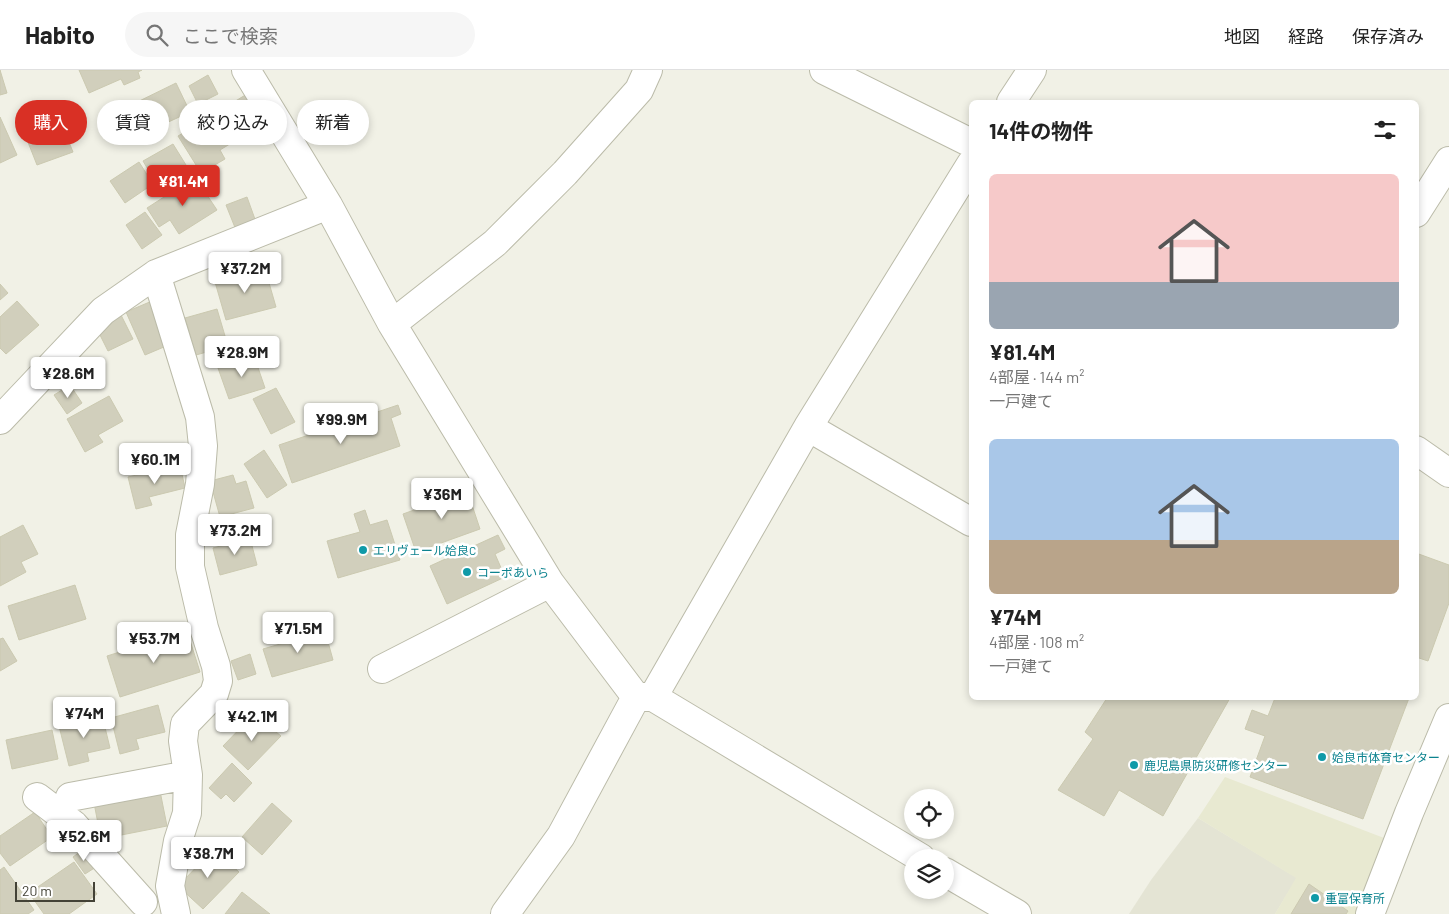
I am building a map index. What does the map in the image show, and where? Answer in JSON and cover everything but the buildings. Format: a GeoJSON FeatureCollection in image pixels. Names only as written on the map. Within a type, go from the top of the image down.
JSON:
{"type":"FeatureCollection","features":[{"type":"Feature","properties":{"kind":"street"},"geometry":{"type":"LineString","coordinates":[[246,70],[328,205],[392,324],[550,583],[645,697],[906,849]]}},
{"type":"Feature","properties":{"kind":"street"},"geometry":{"type":"LineString","coordinates":[[392,324],[496,243],[565,173],[633,97],[639,90],[648,70]]}},
{"type":"Feature","properties":{"kind":"street"},"geometry":{"type":"LineString","coordinates":[[824,70],[969,142]]}},
{"type":"Feature","properties":{"kind":"street"},"geometry":{"type":"LineString","coordinates":[[1012,100],[1032,70]]}},
{"type":"Feature","properties":{"kind":"street"},"geometry":{"type":"LineString","coordinates":[[1419,208],[1449,161]]}},
{"type":"Feature","properties":{"kind":"street"},"geometry":{"type":"LineString","coordinates":[[505,914],[561,836],[808,426],[969,167]]}},
{"type":"Feature","properties":{"kind":"street"},"geometry":{"type":"LineString","coordinates":[[0,420],[103,311],[156,274],[328,205]]}},
{"type":"Feature","properties":{"kind":"street"},"geometry":{"type":"LineString","coordinates":[[156,274],[200,417],[203,446],[200,484],[190,535],[190,567],[218,680],[214,694],[185,724],[183,741],[188,775],[187,813],[178,842],[170,886],[176,914]]}},
{"type":"Feature","properties":{"kind":"street"},"geometry":{"type":"LineString","coordinates":[[808,426],[969,521]]}},
{"type":"Feature","properties":{"kind":"street"},"geometry":{"type":"LineString","coordinates":[[1419,452],[1449,473]]}},
{"type":"Feature","properties":{"kind":"street"},"geometry":{"type":"LineString","coordinates":[[382,669],[550,583]]}},
{"type":"Feature","properties":{"kind":"street"},"geometry":{"type":"LineString","coordinates":[[1370,914],[1409,813],[1449,718]]}},
{"type":"Feature","properties":{"kind":"street"},"geometry":{"type":"LineString","coordinates":[[70,797],[188,775]]}},
{"type":"Feature","properties":{"kind":"street"},"geometry":{"type":"LineString","coordinates":[[37,797],[74,826],[133,908],[170,886]]}},
{"type":"Feature","properties":{"kind":"street"},"geometry":{"type":"LineString","coordinates":[[954,877],[1017,914]]}},
{"type":"Feature","properties":{"kind":"shaded area"},"geometry":{"type":"Polygon","coordinates":[[[1225,777],[1397,843],[1370,914],[1275,914],[1296,878],[1198,818],[1225,777]]]}},
{"type":"Feature","properties":{"kind":"shaded area"},"geometry":{"type":"Polygon","coordinates":[[[1198,818],[1297,878],[1275,914],[1129,914],[1151,880],[1198,818]]]}},
{"type":"Feature","properties":{"kind":"place","name":"エリヴェール姶良C"},"geometry":{"type":"Point","coordinates":[363,550]}},
{"type":"Feature","properties":{"kind":"place","name":"コーポあいら"},"geometry":{"type":"Point","coordinates":[467,572]}},
{"type":"Feature","properties":{"kind":"place","name":"姶良市体育センター"},"geometry":{"type":"Point","coordinates":[1322,757]}},
{"type":"Feature","properties":{"kind":"place","name":"鹿児島県防災研修センター"},"geometry":{"type":"Point","coordinates":[1134,765]}},
{"type":"Feature","properties":{"kind":"place","name":"重富保育所"},"geometry":{"type":"Point","coordinates":[1315,898]}}]}
